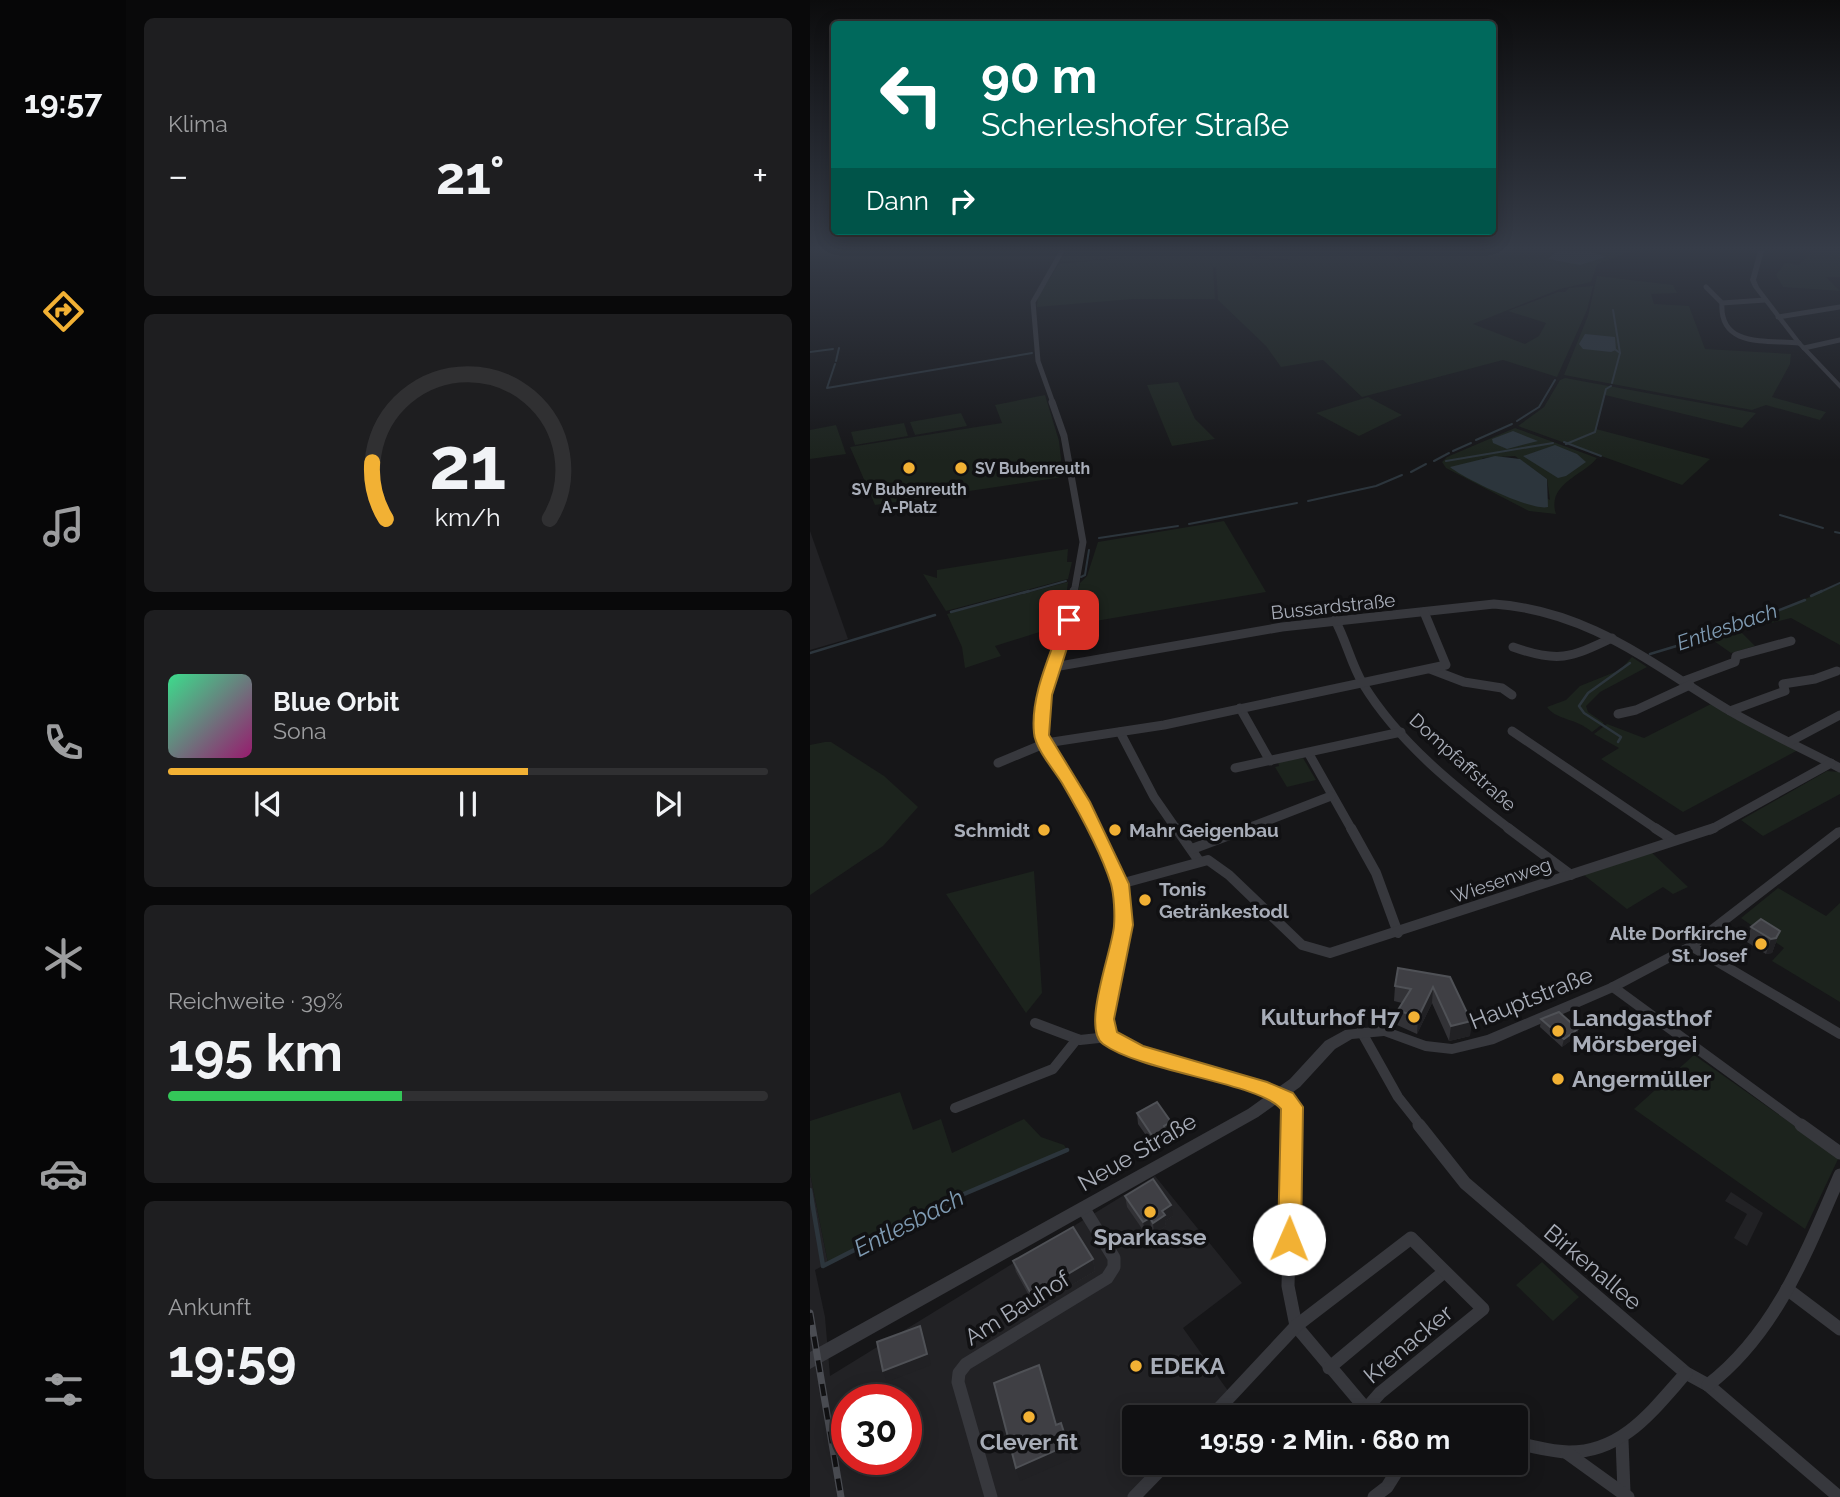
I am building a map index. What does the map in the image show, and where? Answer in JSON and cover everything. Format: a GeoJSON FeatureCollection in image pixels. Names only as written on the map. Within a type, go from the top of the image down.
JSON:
{"type":"FeatureCollection","features":[{"type":"Feature","properties":{"kind":"street"},"geometry":{"type":"LineString","coordinates":[[1033,321],[1038,361],[1064,436],[1082,542],[1069,620],[1042,710],[1041,735],[1081,802],[1120,884],[1124,925],[1104,1019],[1108,1037]]}},
{"type":"Feature","properties":{"kind":"street"},"geometry":{"type":"LineString","coordinates":[[1723,321],[1731,333],[1740,338],[1802,346],[1840,340]]}},
{"type":"Feature","properties":{"kind":"street"},"geometry":{"type":"LineString","coordinates":[[1781,321],[1840,387]]}},
{"type":"Feature","properties":{"kind":"street","name":"Bussardstraße"},"geometry":{"type":"LineString","coordinates":[[1054,667],[1335,620],[1494,604],[1521,604],[1561,614],[1612,638],[1730,711],[1835,766]]}},
{"type":"Feature","properties":{"kind":"street"},"geometry":{"type":"LineString","coordinates":[[997,763],[1046,743],[1120,732],[1446,665],[1424,612]]}},
{"type":"Feature","properties":{"kind":"street","name":"Dompfaffstraße"},"geometry":{"type":"LineString","coordinates":[[1335,620],[1363,684],[1401,732],[1463,791],[1571,875]]}},
{"type":"Feature","properties":{"kind":"street"},"geometry":{"type":"LineString","coordinates":[[1513,647],[1549,661],[1560,661],[1612,638]]}},
{"type":"Feature","properties":{"kind":"street"},"geometry":{"type":"LineString","coordinates":[[1618,714],[1636,710],[1735,662],[1736,656],[1791,641]]}},
{"type":"Feature","properties":{"kind":"street"},"geometry":{"type":"LineString","coordinates":[[1428,668],[1463,683],[1494,685],[1512,695]]}},
{"type":"Feature","properties":{"kind":"street"},"geometry":{"type":"LineString","coordinates":[[1730,711],[1785,691],[1784,684],[1815,679],[1837,671]]}},
{"type":"Feature","properties":{"kind":"street"},"geometry":{"type":"LineString","coordinates":[[1240,708],[1270,761]]}},
{"type":"Feature","properties":{"kind":"street"},"geometry":{"type":"LineString","coordinates":[[1789,741],[1840,715]]}},
{"type":"Feature","properties":{"kind":"street"},"geometry":{"type":"LineString","coordinates":[[1512,731],[1672,839]]}},
{"type":"Feature","properties":{"kind":"street"},"geometry":{"type":"LineString","coordinates":[[1120,732],[1154,797],[1199,861],[1120,884]]}},
{"type":"Feature","properties":{"kind":"street"},"geometry":{"type":"LineString","coordinates":[[1235,768],[1401,732]]}},
{"type":"Feature","properties":{"kind":"street"},"geometry":{"type":"LineString","coordinates":[[1309,754],[1376,873],[1398,933]]}},
{"type":"Feature","properties":{"kind":"street","name":"Wiesenweg"},"geometry":{"type":"LineString","coordinates":[[1199,861],[1208,860],[1218,865],[1302,945],[1316,952],[1330,953],[1398,933],[1672,839],[1712,829],[1835,766]]}},
{"type":"Feature","properties":{"kind":"street"},"geometry":{"type":"LineString","coordinates":[[1192,849],[1331,796]]}},
{"type":"Feature","properties":{"kind":"street","name":"Hauptstraße"},"geometry":{"type":"LineString","coordinates":[[1361,1031],[1384,1031],[1425,1046],[1452,1049],[1489,1040],[1613,987],[1691,946],[1840,831]]}},
{"type":"Feature","properties":{"kind":"street"},"geometry":{"type":"LineString","coordinates":[[1691,946],[1840,1034]]}},
{"type":"Feature","properties":{"kind":"street"},"geometry":{"type":"LineString","coordinates":[[1613,987],[1840,1153]]}},
{"type":"Feature","properties":{"kind":"street"},"geometry":{"type":"LineString","coordinates":[[1035,1023],[1060,1035],[1077,1039],[1100,1040],[1108,1037],[1138,1053],[1280,1095],[1292,1107],[1288,1286],[1296,1326],[1362,1405]]}},
{"type":"Feature","properties":{"kind":"street","name":"Neue Straße"},"geometry":{"type":"LineString","coordinates":[[810,1361],[1084,1209],[1280,1095],[1330,1045],[1361,1031]]}},
{"type":"Feature","properties":{"kind":"street","name":"Birkenallee"},"geometry":{"type":"LineString","coordinates":[[1361,1031],[1398,1097],[1464,1183],[1686,1373],[1708,1385],[1839,1497]]}},
{"type":"Feature","properties":{"kind":"street"},"geometry":{"type":"LineString","coordinates":[[955,1108],[1053,1069],[1077,1039]]}},
{"type":"Feature","properties":{"kind":"street"},"geometry":{"type":"LineString","coordinates":[[1708,1385],[1726,1374],[1762,1330],[1787,1289],[1837,1191],[1840,1175]]}},
{"type":"Feature","properties":{"kind":"street","name":"Am Bauhof"},"geometry":{"type":"LineString","coordinates":[[991,1497],[958,1382],[959,1373],[966,1364],[1107,1278],[1114,1267],[1114,1258],[1084,1209]]}},
{"type":"Feature","properties":{"kind":"street","name":"Krenacker"},"geometry":{"type":"LineString","coordinates":[[1296,1326],[1411,1238],[1483,1309],[1380,1393],[1370,1405]]}},
{"type":"Feature","properties":{"kind":"street"},"geometry":{"type":"LineString","coordinates":[[1329,1368],[1431,1286],[1444,1272]]}},
{"type":"Feature","properties":{"kind":"street"},"geometry":{"type":"LineString","coordinates":[[1787,1289],[1840,1329]]}},
{"type":"Feature","properties":{"kind":"street"},"geometry":{"type":"LineString","coordinates":[[1222,1405],[1296,1326]]}},
{"type":"Feature","properties":{"kind":"street"},"geometry":{"type":"LineString","coordinates":[[1528,1446],[1567,1453],[1599,1450],[1622,1440],[1686,1373]]}},
{"type":"Feature","properties":{"kind":"street"},"geometry":{"type":"LineString","coordinates":[[1622,1440],[1626,1494]]}},
{"type":"Feature","properties":{"kind":"street"},"geometry":{"type":"LineString","coordinates":[[1567,1453],[1626,1494]]}},
{"type":"Feature","properties":{"kind":"street"},"geometry":{"type":"LineString","coordinates":[[1138,1495],[1156,1475]]}},
{"type":"Feature","properties":{"kind":"street"},"geometry":{"type":"LineString","coordinates":[[1374,1497],[1387,1487],[1395,1475]]}},
{"type":"Feature","properties":{"kind":"shaded area"},"geometry":{"type":"Polygon","coordinates":[[[1240,321],[1481,321],[1473,324],[1525,344],[1539,336],[1546,323],[1539,321],[1582,321],[1557,377],[1503,360],[1362,397],[1323,360],[1281,367],[1266,346],[1240,321]]]}},
{"type":"Feature","properties":{"kind":"shaded area"},"geometry":{"type":"Polygon","coordinates":[[[1586,321],[1695,321],[1705,349],[1791,354],[1790,364],[1772,397],[1826,412],[1820,420],[1766,405],[1752,410],[1564,375],[1586,321]]]}},
{"type":"Feature","properties":{"kind":"shaded area"},"geometry":{"type":"Polygon","coordinates":[[[1585,334],[1615,337],[1616,350],[1611,352],[1583,349],[1579,344],[1585,334]]]}},
{"type":"Feature","properties":{"kind":"shaded area"},"geometry":{"type":"Polygon","coordinates":[[[1565,378],[1756,413],[1742,428],[1605,395],[1596,429],[1710,459],[1682,485],[1518,426],[1544,407],[1560,380],[1565,378]]]}},
{"type":"Feature","properties":{"kind":"shaded area"},"geometry":{"type":"Polygon","coordinates":[[[1178,382],[1195,419],[1215,439],[1172,446],[1147,385],[1178,382]]]}},
{"type":"Feature","properties":{"kind":"shaded area","name":"SV Bubenreuth"},"geometry":{"type":"Polygon","coordinates":[[[1045,395],[1059,441],[1063,477],[875,505],[850,447],[1002,423],[995,405],[1045,395]]]}},
{"type":"Feature","properties":{"kind":"shaded area"},"geometry":{"type":"Polygon","coordinates":[[[1368,397],[1402,415],[1359,436],[1316,413],[1368,397]]]}},
{"type":"Feature","properties":{"kind":"shaded area"},"geometry":{"type":"Polygon","coordinates":[[[961,413],[967,426],[915,435],[910,422],[961,413]]]}},
{"type":"Feature","properties":{"kind":"shaded area"},"geometry":{"type":"Polygon","coordinates":[[[904,423],[908,436],[855,445],[851,432],[904,423]]]}},
{"type":"Feature","properties":{"kind":"shaded area"},"geometry":{"type":"Polygon","coordinates":[[[836,425],[846,454],[810,459],[810,430],[836,425]]]}},
{"type":"Feature","properties":{"kind":"shaded area"},"geometry":{"type":"Polygon","coordinates":[[[1515,428],[1597,458],[1561,488],[1554,504],[1556,514],[1529,511],[1446,468],[1442,462],[1447,457],[1515,428]],[[1515,456],[1482,458],[1550,500],[1547,479],[1515,456]]]}},
{"type":"Feature","properties":{"kind":"shaded area"},"geometry":{"type":"Polygon","coordinates":[[[1513,431],[1538,441],[1507,449],[1493,443],[1492,439],[1513,431]]]}},
{"type":"Feature","properties":{"kind":"shaded area"},"geometry":{"type":"Polygon","coordinates":[[[1555,445],[1577,454],[1586,462],[1566,476],[1558,478],[1523,456],[1555,445]]]}},
{"type":"Feature","properties":{"kind":"shaded area"},"geometry":{"type":"Polygon","coordinates":[[[1495,456],[1520,459],[1547,479],[1548,507],[1514,499],[1483,486],[1450,467],[1495,456]]]}},
{"type":"Feature","properties":{"kind":"shaded area"},"geometry":{"type":"Polygon","coordinates":[[[1224,521],[1266,592],[1072,625],[1080,583],[1087,576],[1098,542],[1224,521]]]}},
{"type":"Feature","properties":{"kind":"shaded area"},"geometry":{"type":"Polygon","coordinates":[[[810,531],[848,639],[810,650],[810,531]]]}},
{"type":"Feature","properties":{"kind":"shaded area"},"geometry":{"type":"Polygon","coordinates":[[[1068,549],[1067,562],[1072,562],[1068,579],[946,611],[923,574],[937,578],[937,570],[1068,549]]]}},
{"type":"Feature","properties":{"kind":"shaded area"},"geometry":{"type":"Polygon","coordinates":[[[1068,582],[1063,620],[1046,623],[1049,629],[995,646],[1001,656],[965,668],[962,647],[947,614],[1068,582]]]}},
{"type":"Feature","properties":{"kind":"shaded area"},"geometry":{"type":"Polygon","coordinates":[[[1840,584],[1840,645],[1791,618],[1740,631],[1755,646],[1731,653],[1711,639],[1840,584]]]}},
{"type":"Feature","properties":{"kind":"shaded area"},"geometry":{"type":"Polygon","coordinates":[[[1632,657],[1647,667],[1600,692],[1586,706],[1588,712],[1604,723],[1592,732],[1547,707],[1566,700],[1580,686],[1620,670],[1632,657]]]}},
{"type":"Feature","properties":{"kind":"shaded area"},"geometry":{"type":"Polygon","coordinates":[[[1711,704],[1798,750],[1683,812],[1601,759],[1619,748],[1594,734],[1607,724],[1644,738],[1711,704]]]}},
{"type":"Feature","properties":{"kind":"shaded area"},"geometry":{"type":"Polygon","coordinates":[[[831,742],[884,776],[918,807],[883,846],[810,895],[810,745],[831,742]]]}},
{"type":"Feature","properties":{"kind":"shaded area"},"geometry":{"type":"Polygon","coordinates":[[[1303,758],[1316,780],[1287,787],[1275,767],[1279,766],[1278,762],[1303,758]]]}},
{"type":"Feature","properties":{"kind":"shaded area"},"geometry":{"type":"Polygon","coordinates":[[[1827,771],[1840,772],[1840,794],[1763,836],[1741,820],[1827,771]]]}},
{"type":"Feature","properties":{"kind":"shaded area"},"geometry":{"type":"Polygon","coordinates":[[[1651,852],[1688,887],[1673,894],[1663,887],[1627,909],[1584,875],[1651,852]]]}},
{"type":"Feature","properties":{"kind":"shaded area"},"geometry":{"type":"Polygon","coordinates":[[[1034,871],[1042,993],[1026,1013],[946,894],[1034,871]]]}},
{"type":"Feature","properties":{"kind":"shaded area"},"geometry":{"type":"Polygon","coordinates":[[[1778,888],[1826,916],[1840,903],[1840,1002],[1772,961],[1784,948],[1741,918],[1778,888]]]}},
{"type":"Feature","properties":{"kind":"shaded area"},"geometry":{"type":"Polygon","coordinates":[[[1694,1055],[1839,1157],[1805,1229],[1634,1109],[1694,1055]]]}},
{"type":"Feature","properties":{"kind":"shaded area"},"geometry":{"type":"Polygon","coordinates":[[[900,1092],[913,1130],[941,1119],[952,1153],[1024,1119],[1041,1137],[1064,1145],[1067,1150],[964,1194],[828,1263],[810,1173],[810,1121],[900,1092]]]}},
{"type":"Feature","properties":{"kind":"shaded area"},"geometry":{"type":"Polygon","coordinates":[[[810,1173],[828,1263],[815,1270],[825,1317],[830,1376],[1155,1176],[1242,1283],[1183,1328],[1231,1395],[1221,1405],[1122,1405],[1122,1475],[1154,1475],[1133,1497],[810,1497],[810,1173]]]}},
{"type":"Feature","properties":{"kind":"shaded area"},"geometry":{"type":"Polygon","coordinates":[[[1731,1192],[1763,1213],[1747,1246],[1734,1238],[1747,1214],[1725,1201],[1731,1192]]]}},
{"type":"Feature","properties":{"kind":"shaded area"},"geometry":{"type":"Polygon","coordinates":[[[1542,1262],[1579,1297],[1553,1321],[1516,1285],[1542,1262]]]}},
{"type":"Feature","properties":{"kind":"building"},"geometry":{"type":"Polygon","coordinates":[[[1761,919],[1780,931],[1776,938],[1771,939],[1751,927],[1761,919]]]}},
{"type":"Feature","properties":{"kind":"building"},"geometry":{"type":"Polygon","coordinates":[[[1398,968],[1450,977],[1471,1021],[1451,1026],[1433,987],[1418,1018],[1398,1010],[1411,989],[1395,986],[1398,968]]]}},
{"type":"Feature","properties":{"kind":"building"},"geometry":{"type":"Polygon","coordinates":[[[1559,1012],[1578,1029],[1564,1039],[1541,1019],[1559,1012]]]}},
{"type":"Feature","properties":{"kind":"building"},"geometry":{"type":"Polygon","coordinates":[[[1157,1102],[1171,1122],[1164,1126],[1166,1130],[1153,1137],[1137,1113],[1157,1102]]]}},
{"type":"Feature","properties":{"kind":"building"},"geometry":{"type":"Polygon","coordinates":[[[1153,1179],[1171,1205],[1162,1211],[1165,1215],[1153,1223],[1150,1218],[1143,1222],[1125,1196],[1153,1179]]]}},
{"type":"Feature","properties":{"kind":"building"},"geometry":{"type":"Polygon","coordinates":[[[1073,1227],[1093,1259],[1046,1287],[1048,1291],[1034,1299],[1013,1261],[1073,1227]]]}},
{"type":"Feature","properties":{"kind":"building"},"geometry":{"type":"Polygon","coordinates":[[[920,1326],[927,1354],[883,1371],[877,1342],[920,1326]]]}},
{"type":"Feature","properties":{"kind":"building","name":"Clever fit"},"geometry":{"type":"Polygon","coordinates":[[[1039,1365],[1056,1425],[1061,1423],[1068,1445],[1016,1468],[994,1383],[1039,1365]]]}},
{"type":"Feature","properties":{"kind":"waterway"},"geometry":{"type":"LineString","coordinates":[[1615,321],[1620,353]]}},
{"type":"Feature","properties":{"kind":"waterway"},"geometry":{"type":"LineString","coordinates":[[836,361],[839,348]]}},
{"type":"Feature","properties":{"kind":"waterway"},"geometry":{"type":"LineString","coordinates":[[810,352],[833,349]]}},
{"type":"Feature","properties":{"kind":"waterway"},"geometry":{"type":"LineString","coordinates":[[1616,350],[1620,353]]}},
{"type":"Feature","properties":{"kind":"waterway"},"geometry":{"type":"LineString","coordinates":[[835,364],[827,388],[1032,353]]}},
{"type":"Feature","properties":{"kind":"waterway"},"geometry":{"type":"LineString","coordinates":[[1612,383],[1620,353]]}},
{"type":"Feature","properties":{"kind":"waterway"},"geometry":{"type":"LineString","coordinates":[[1517,421],[1539,407],[1555,380]]}},
{"type":"Feature","properties":{"kind":"waterway"},"geometry":{"type":"LineString","coordinates":[[1568,443],[1595,432],[1606,389],[1611,386]]}},
{"type":"Feature","properties":{"kind":"waterway"},"geometry":{"type":"LineString","coordinates":[[1476,440],[1512,424]]}},
{"type":"Feature","properties":{"kind":"waterway"},"geometry":{"type":"LineString","coordinates":[[1453,451],[1471,443]]}},
{"type":"Feature","properties":{"kind":"waterway"},"geometry":{"type":"LineString","coordinates":[[1446,461],[1553,443]]}},
{"type":"Feature","properties":{"kind":"waterway"},"geometry":{"type":"LineString","coordinates":[[1568,443],[1601,456]]}},
{"type":"Feature","properties":{"kind":"waterway"},"geometry":{"type":"LineString","coordinates":[[1434,461],[1449,453]]}},
{"type":"Feature","properties":{"kind":"waterway"},"geometry":{"type":"LineString","coordinates":[[1411,472],[1426,464]]}},
{"type":"Feature","properties":{"kind":"waterway"},"geometry":{"type":"LineString","coordinates":[[1308,501],[1376,486],[1402,475]]}},
{"type":"Feature","properties":{"kind":"waterway"},"geometry":{"type":"LineString","coordinates":[[1189,524],[1297,503]]}},
{"type":"Feature","properties":{"kind":"waterway"},"geometry":{"type":"LineString","coordinates":[[1780,515],[1823,528]]}},
{"type":"Feature","properties":{"kind":"waterway"},"geometry":{"type":"LineString","coordinates":[[1099,538],[1178,526]]}},
{"type":"Feature","properties":{"kind":"waterway"},"geometry":{"type":"LineString","coordinates":[[1835,532],[1840,533]]}},
{"type":"Feature","properties":{"kind":"waterway"},"geometry":{"type":"LineString","coordinates":[[1081,577],[1085,575],[1089,550]]}},
{"type":"Feature","properties":{"kind":"waterway"},"geometry":{"type":"LineString","coordinates":[[1023,593],[1066,581]]}},
{"type":"Feature","properties":{"kind":"waterway"},"geometry":{"type":"LineString","coordinates":[[1818,593],[1840,583]]}},
{"type":"Feature","properties":{"kind":"waterway"},"geometry":{"type":"LineString","coordinates":[[951,612],[1029,591]]}},
{"type":"Feature","properties":{"kind":"waterway"},"geometry":{"type":"LineString","coordinates":[[1811,596],[1822,591]]}},
{"type":"Feature","properties":{"kind":"waterway","name":"Entlesbach"},"geometry":{"type":"LineString","coordinates":[[1650,654],[1723,632],[1805,600]]}},
{"type":"Feature","properties":{"kind":"waterway"},"geometry":{"type":"LineString","coordinates":[[810,653],[935,615]]}},
{"type":"Feature","properties":{"kind":"waterway","name":"Entlesbach"},"geometry":{"type":"LineString","coordinates":[[1618,742],[1621,737],[1584,713],[1579,706],[1588,693],[1630,663]]}},
{"type":"Feature","properties":{"kind":"waterway","name":"Entlesbach"},"geometry":{"type":"LineString","coordinates":[[810,1190],[823,1266],[964,1194],[1067,1150]]}},
{"type":"Feature","properties":{"kind":"railway"},"geometry":{"type":"LineString","coordinates":[[810,1313],[841,1497]]}},
{"type":"Feature","properties":{"kind":"place","name":"SV Bubenreuth A-Platz"},"geometry":{"type":"Point","coordinates":[909,468]}},
{"type":"Feature","properties":{"kind":"place","name":"SV Bubenreuth"},"geometry":{"type":"Point","coordinates":[961,468]}},
{"type":"Feature","properties":{"kind":"place","name":"Schmidt"},"geometry":{"type":"Point","coordinates":[1044,830]}},
{"type":"Feature","properties":{"kind":"place","name":"Mahr Geigenbau"},"geometry":{"type":"Point","coordinates":[1115,830]}},
{"type":"Feature","properties":{"kind":"place","name":"Tonis Getränkestodl"},"geometry":{"type":"Point","coordinates":[1145,900]}},
{"type":"Feature","properties":{"kind":"place","name":"Alte Dorfkirche St. Josef"},"geometry":{"type":"Point","coordinates":[1761,944]}},
{"type":"Feature","properties":{"kind":"place","name":"Kulturhof H7"},"geometry":{"type":"Point","coordinates":[1414,1017]}},
{"type":"Feature","properties":{"kind":"place","name":"Landgasthof Mörsbergei"},"geometry":{"type":"Point","coordinates":[1558,1031]}},
{"type":"Feature","properties":{"kind":"place","name":"Angermüller"},"geometry":{"type":"Point","coordinates":[1558,1079]}},
{"type":"Feature","properties":{"kind":"place","name":"Sparkasse"},"geometry":{"type":"Point","coordinates":[1150,1212]}},
{"type":"Feature","properties":{"kind":"place","name":"EDEKA"},"geometry":{"type":"Point","coordinates":[1136,1366]}},
{"type":"Feature","properties":{"kind":"place","name":"Clever fit"},"geometry":{"type":"Point","coordinates":[1029,1417]}},
{"type":"Feature","properties":{"kind":"route"},"geometry":{"type":"LineString","coordinates":[[1069,620],[1045,695],[1041,735],[1081,802],[1120,884],[1124,925],[1104,1019],[1108,1037],[1114,1043],[1138,1053],[1220,1075],[1285,1099],[1292,1107],[1289,1239]]}}]}
